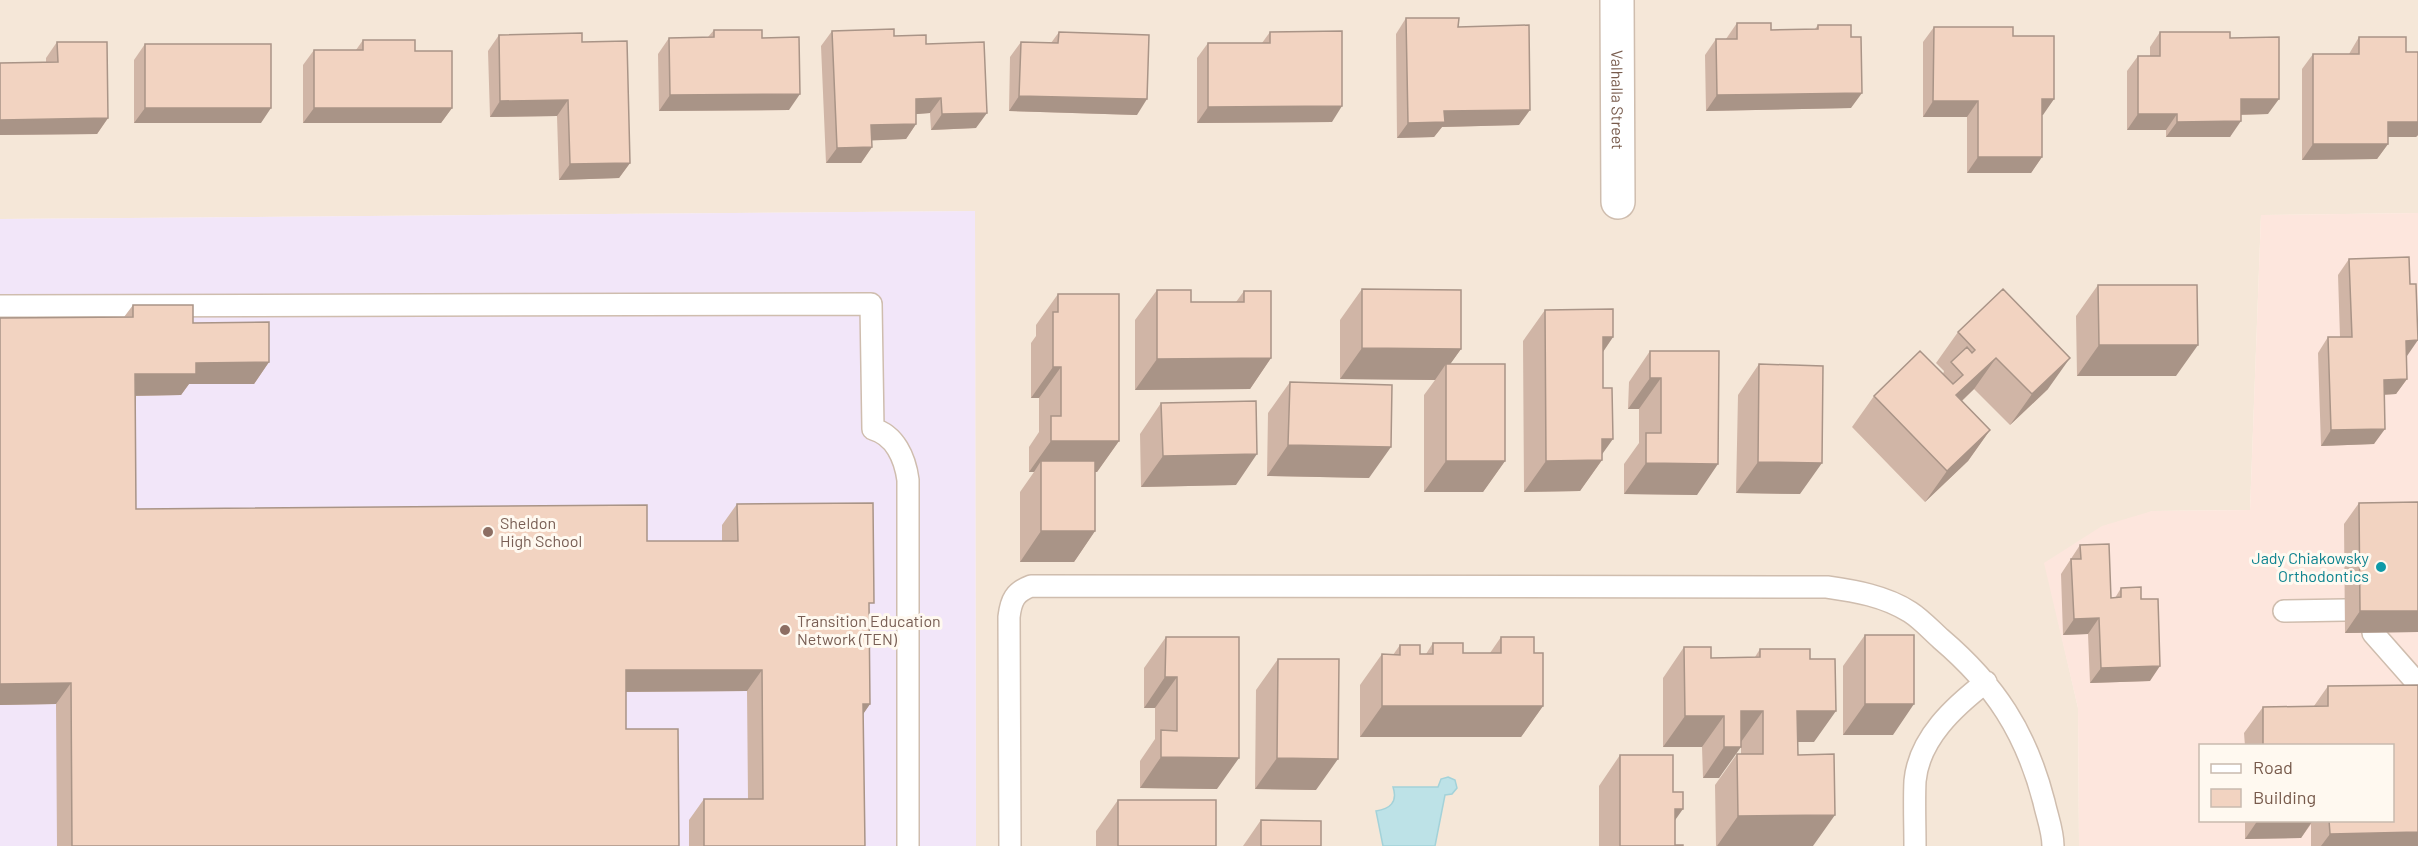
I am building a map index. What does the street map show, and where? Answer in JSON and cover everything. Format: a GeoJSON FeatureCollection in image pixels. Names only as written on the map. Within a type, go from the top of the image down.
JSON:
{"type":"FeatureCollection","features":[{"type":"Feature","properties":{"kind":"street","name":"Valhalla Street"},"geometry":{"type":"LineString","coordinates":[[1617,0],[1618,202]]}},
{"type":"Feature","properties":{"kind":"lane"},"geometry":{"type":"LineString","coordinates":[[0,306],[872,304],[873,429],[887,435],[897,449],[903,459],[908,480],[908,846]]}},
{"type":"Feature","properties":{"kind":"lane"},"geometry":{"type":"LineString","coordinates":[[1010,846],[1009,617],[1014,597],[1019,590],[1031,586],[1827,587],[1884,599],[1910,612],[1971,664],[2012,718],[2037,778],[2053,846]]}},
{"type":"Feature","properties":{"kind":"lane"},"geometry":{"type":"LineString","coordinates":[[2284,611],[2345,610]]}},
{"type":"Feature","properties":{"kind":"lane"},"geometry":{"type":"LineString","coordinates":[[2373,633],[2418,684]]}},
{"type":"Feature","properties":{"kind":"lane"},"geometry":{"type":"LineString","coordinates":[[1915,846],[1918,764],[1937,729],[1957,704],[1986,682]]}},
{"type":"Feature","properties":{"kind":"shaded area"},"geometry":{"type":"Polygon","coordinates":[[[0,0],[2418,0],[2418,213],[2261,215],[2250,510],[2152,511],[2045,563],[2078,708],[2079,846],[976,846],[975,211],[0,219],[0,0]]]}},
{"type":"Feature","properties":{"kind":"shaded area","name":"Sheldon High School"},"geometry":{"type":"Polygon","coordinates":[[[975,211],[976,846],[0,846],[0,219],[975,211]]]}},
{"type":"Feature","properties":{"kind":"shaded area"},"geometry":{"type":"Polygon","coordinates":[[[2418,213],[2418,846],[2079,846],[2078,708],[2044,563],[2102,526],[2152,511],[2250,510],[2261,215],[2418,213]]]}},
{"type":"Feature","properties":{"kind":"water"},"geometry":{"type":"Polygon","coordinates":[[[1448,777],[1455,780],[1457,788],[1452,794],[1445,795],[1435,846],[1383,846],[1376,811],[1392,804],[1394,801],[1393,787],[1438,787],[1441,779],[1448,777]]]}},
{"type":"Feature","properties":{"kind":"building"},"geometry":{"type":"Polygon","coordinates":[[[1406,18],[1459,18],[1458,27],[1529,25],[1530,110],[1444,111],[1445,122],[1408,123],[1406,18]]]}},
{"type":"Feature","properties":{"kind":"building"},"geometry":{"type":"Polygon","coordinates":[[[1737,23],[1771,23],[1771,30],[1818,29],[1818,25],[1851,25],[1851,37],[1861,37],[1862,93],[1717,95],[1716,39],[1737,39],[1737,23]]]}},
{"type":"Feature","properties":{"kind":"building"},"geometry":{"type":"Polygon","coordinates":[[[1934,27],[2013,27],[2013,36],[2054,36],[2054,99],[2042,99],[2042,157],[1978,157],[1978,101],[1933,101],[1934,27]]]}},
{"type":"Feature","properties":{"kind":"building"},"geometry":{"type":"Polygon","coordinates":[[[894,29],[894,36],[926,35],[926,44],[984,42],[987,113],[942,114],[941,98],[916,99],[916,124],[871,125],[872,147],[837,148],[832,31],[894,29]]]}},
{"type":"Feature","properties":{"kind":"building"},"geometry":{"type":"Polygon","coordinates":[[[714,30],[762,30],[762,38],[799,37],[800,94],[670,95],[669,38],[714,37],[714,30]]]}},
{"type":"Feature","properties":{"kind":"building"},"geometry":{"type":"Polygon","coordinates":[[[1342,31],[1342,106],[1208,107],[1208,43],[1270,43],[1270,32],[1342,31]]]}},
{"type":"Feature","properties":{"kind":"building"},"geometry":{"type":"Polygon","coordinates":[[[1059,32],[1149,35],[1147,99],[1019,96],[1021,42],[1058,43],[1059,32]]]}},
{"type":"Feature","properties":{"kind":"building"},"geometry":{"type":"Polygon","coordinates":[[[2160,32],[2230,32],[2230,38],[2279,37],[2279,99],[2241,99],[2241,121],[2177,122],[2177,114],[2138,114],[2138,56],[2160,56],[2160,32]]]}},
{"type":"Feature","properties":{"kind":"building"},"geometry":{"type":"Polygon","coordinates":[[[582,33],[582,42],[627,41],[630,163],[570,164],[568,100],[500,101],[499,35],[582,33]]]}},
{"type":"Feature","properties":{"kind":"building"},"geometry":{"type":"Polygon","coordinates":[[[2359,37],[2406,37],[2406,52],[2418,52],[2418,122],[2388,122],[2388,144],[2313,144],[2313,54],[2359,54],[2359,37]]]}},
{"type":"Feature","properties":{"kind":"building"},"geometry":{"type":"Polygon","coordinates":[[[363,40],[415,40],[415,51],[452,51],[452,108],[314,108],[314,50],[363,50],[363,40]]]}},
{"type":"Feature","properties":{"kind":"building"},"geometry":{"type":"Polygon","coordinates":[[[57,42],[107,42],[108,118],[0,120],[0,63],[58,62],[57,42]]]}},
{"type":"Feature","properties":{"kind":"building"},"geometry":{"type":"Polygon","coordinates":[[[145,44],[271,44],[271,108],[145,108],[145,44]]]}},
{"type":"Feature","properties":{"kind":"building"},"geometry":{"type":"Polygon","coordinates":[[[2409,257],[2410,284],[2416,284],[2418,340],[2406,341],[2407,379],[2384,380],[2385,429],[2331,430],[2328,337],[2352,337],[2349,259],[2409,257]]]}},
{"type":"Feature","properties":{"kind":"building"},"geometry":{"type":"Polygon","coordinates":[[[2098,285],[2197,285],[2198,345],[2099,345],[2098,285]]]}},
{"type":"Feature","properties":{"kind":"building"},"geometry":{"type":"Polygon","coordinates":[[[1362,289],[1461,290],[1461,349],[1362,348],[1362,289]]]}},
{"type":"Feature","properties":{"kind":"building"},"geometry":{"type":"Polygon","coordinates":[[[2003,289],[2070,358],[2032,394],[1996,358],[1956,395],[1990,430],[1947,471],[1874,396],[1920,351],[1953,384],[1963,375],[1951,362],[1967,347],[1972,353],[1975,350],[1958,332],[2003,289]]]}},
{"type":"Feature","properties":{"kind":"building"},"geometry":{"type":"Polygon","coordinates":[[[1157,290],[1191,290],[1191,302],[1244,302],[1244,291],[1271,291],[1271,358],[1157,359],[1157,290]]]}},
{"type":"Feature","properties":{"kind":"building"},"geometry":{"type":"Polygon","coordinates":[[[1058,294],[1119,294],[1119,441],[1051,441],[1051,416],[1061,416],[1061,367],[1053,367],[1053,312],[1058,312],[1058,294]]]}},
{"type":"Feature","properties":{"kind":"building","name":"Sheldon High School"},"geometry":{"type":"Polygon","coordinates":[[[133,305],[193,305],[193,323],[269,322],[269,362],[196,363],[196,374],[135,374],[136,509],[647,505],[647,541],[738,541],[737,504],[873,503],[874,603],[869,603],[870,704],[863,704],[865,846],[704,846],[704,799],[763,799],[762,670],[626,670],[626,729],[678,729],[679,846],[72,846],[71,683],[0,684],[0,318],[133,317],[133,305]]]}},
{"type":"Feature","properties":{"kind":"building"},"geometry":{"type":"Polygon","coordinates":[[[1613,309],[1613,337],[1603,337],[1603,388],[1612,388],[1613,439],[1602,439],[1602,460],[1546,461],[1545,310],[1613,309]]]}},
{"type":"Feature","properties":{"kind":"building"},"geometry":{"type":"Polygon","coordinates":[[[1650,351],[1719,351],[1718,464],[1646,463],[1646,433],[1661,433],[1661,378],[1650,378],[1650,351]]]}},
{"type":"Feature","properties":{"kind":"building"},"geometry":{"type":"Polygon","coordinates":[[[1446,364],[1505,364],[1505,461],[1446,461],[1446,364]]]}},
{"type":"Feature","properties":{"kind":"building"},"geometry":{"type":"Polygon","coordinates":[[[1759,364],[1823,366],[1822,463],[1758,462],[1759,364]]]}},
{"type":"Feature","properties":{"kind":"building"},"geometry":{"type":"Polygon","coordinates":[[[1290,382],[1392,385],[1391,447],[1288,445],[1290,382]]]}},
{"type":"Feature","properties":{"kind":"building"},"geometry":{"type":"Polygon","coordinates":[[[1256,401],[1257,454],[1163,456],[1161,403],[1256,401]]]}},
{"type":"Feature","properties":{"kind":"building"},"geometry":{"type":"Polygon","coordinates":[[[1041,461],[1095,461],[1095,531],[1041,531],[1041,461]]]}},
{"type":"Feature","properties":{"kind":"building","name":"Jady Chiakowsky Orthodontics"},"geometry":{"type":"Polygon","coordinates":[[[2418,502],[2418,611],[2360,611],[2359,503],[2418,502]]]}},
{"type":"Feature","properties":{"kind":"building"},"geometry":{"type":"Polygon","coordinates":[[[2109,544],[2111,598],[2121,597],[2121,588],[2141,587],[2141,599],[2158,599],[2160,666],[2101,668],[2099,618],[2074,619],[2071,559],[2081,559],[2080,545],[2109,544]]]}},
{"type":"Feature","properties":{"kind":"building"},"geometry":{"type":"Polygon","coordinates":[[[1865,635],[1914,635],[1914,704],[1865,704],[1865,635]]]}},
{"type":"Feature","properties":{"kind":"building"},"geometry":{"type":"Polygon","coordinates":[[[1166,637],[1239,637],[1239,758],[1161,757],[1161,730],[1177,731],[1177,677],[1165,677],[1166,637]]]}},
{"type":"Feature","properties":{"kind":"building"},"geometry":{"type":"Polygon","coordinates":[[[1501,637],[1534,637],[1534,653],[1543,653],[1543,706],[1382,706],[1382,654],[1400,655],[1400,645],[1420,645],[1420,654],[1433,654],[1433,643],[1463,643],[1463,653],[1501,653],[1501,637]]]}},
{"type":"Feature","properties":{"kind":"building"},"geometry":{"type":"Polygon","coordinates":[[[1684,647],[1711,647],[1711,658],[1760,657],[1760,649],[1810,649],[1810,659],[1835,659],[1836,711],[1797,711],[1798,755],[1834,754],[1835,815],[1738,816],[1737,754],[1763,754],[1763,711],[1741,711],[1741,747],[1724,747],[1724,716],[1685,716],[1684,647]]]}},
{"type":"Feature","properties":{"kind":"building"},"geometry":{"type":"Polygon","coordinates":[[[1278,659],[1339,659],[1338,759],[1277,758],[1278,659]]]}},
{"type":"Feature","properties":{"kind":"building"},"geometry":{"type":"Polygon","coordinates":[[[2418,685],[2418,832],[2330,834],[2329,822],[2394,822],[2394,744],[2263,744],[2263,707],[2328,706],[2328,686],[2418,685]]]}},
{"type":"Feature","properties":{"kind":"building"},"geometry":{"type":"Polygon","coordinates":[[[1620,755],[1673,755],[1673,792],[1683,792],[1683,809],[1675,809],[1675,845],[1683,846],[1620,846],[1620,755]]]}},
{"type":"Feature","properties":{"kind":"building"},"geometry":{"type":"Polygon","coordinates":[[[1118,800],[1216,800],[1216,846],[1118,846],[1118,800]]]}},
{"type":"Feature","properties":{"kind":"building"},"geometry":{"type":"Polygon","coordinates":[[[1261,820],[1321,821],[1321,846],[1261,846],[1261,820]]]}},
{"type":"Feature","properties":{"kind":"place","name":"Sheldon High School"},"geometry":{"type":"Point","coordinates":[488,532]}},
{"type":"Feature","properties":{"kind":"place","name":"Jady Chiakowsky Orthodontics"},"geometry":{"type":"Point","coordinates":[2381,567]}},
{"type":"Feature","properties":{"kind":"place","name":"Transition Education Network (TEN)"},"geometry":{"type":"Point","coordinates":[785,630]}}]}
